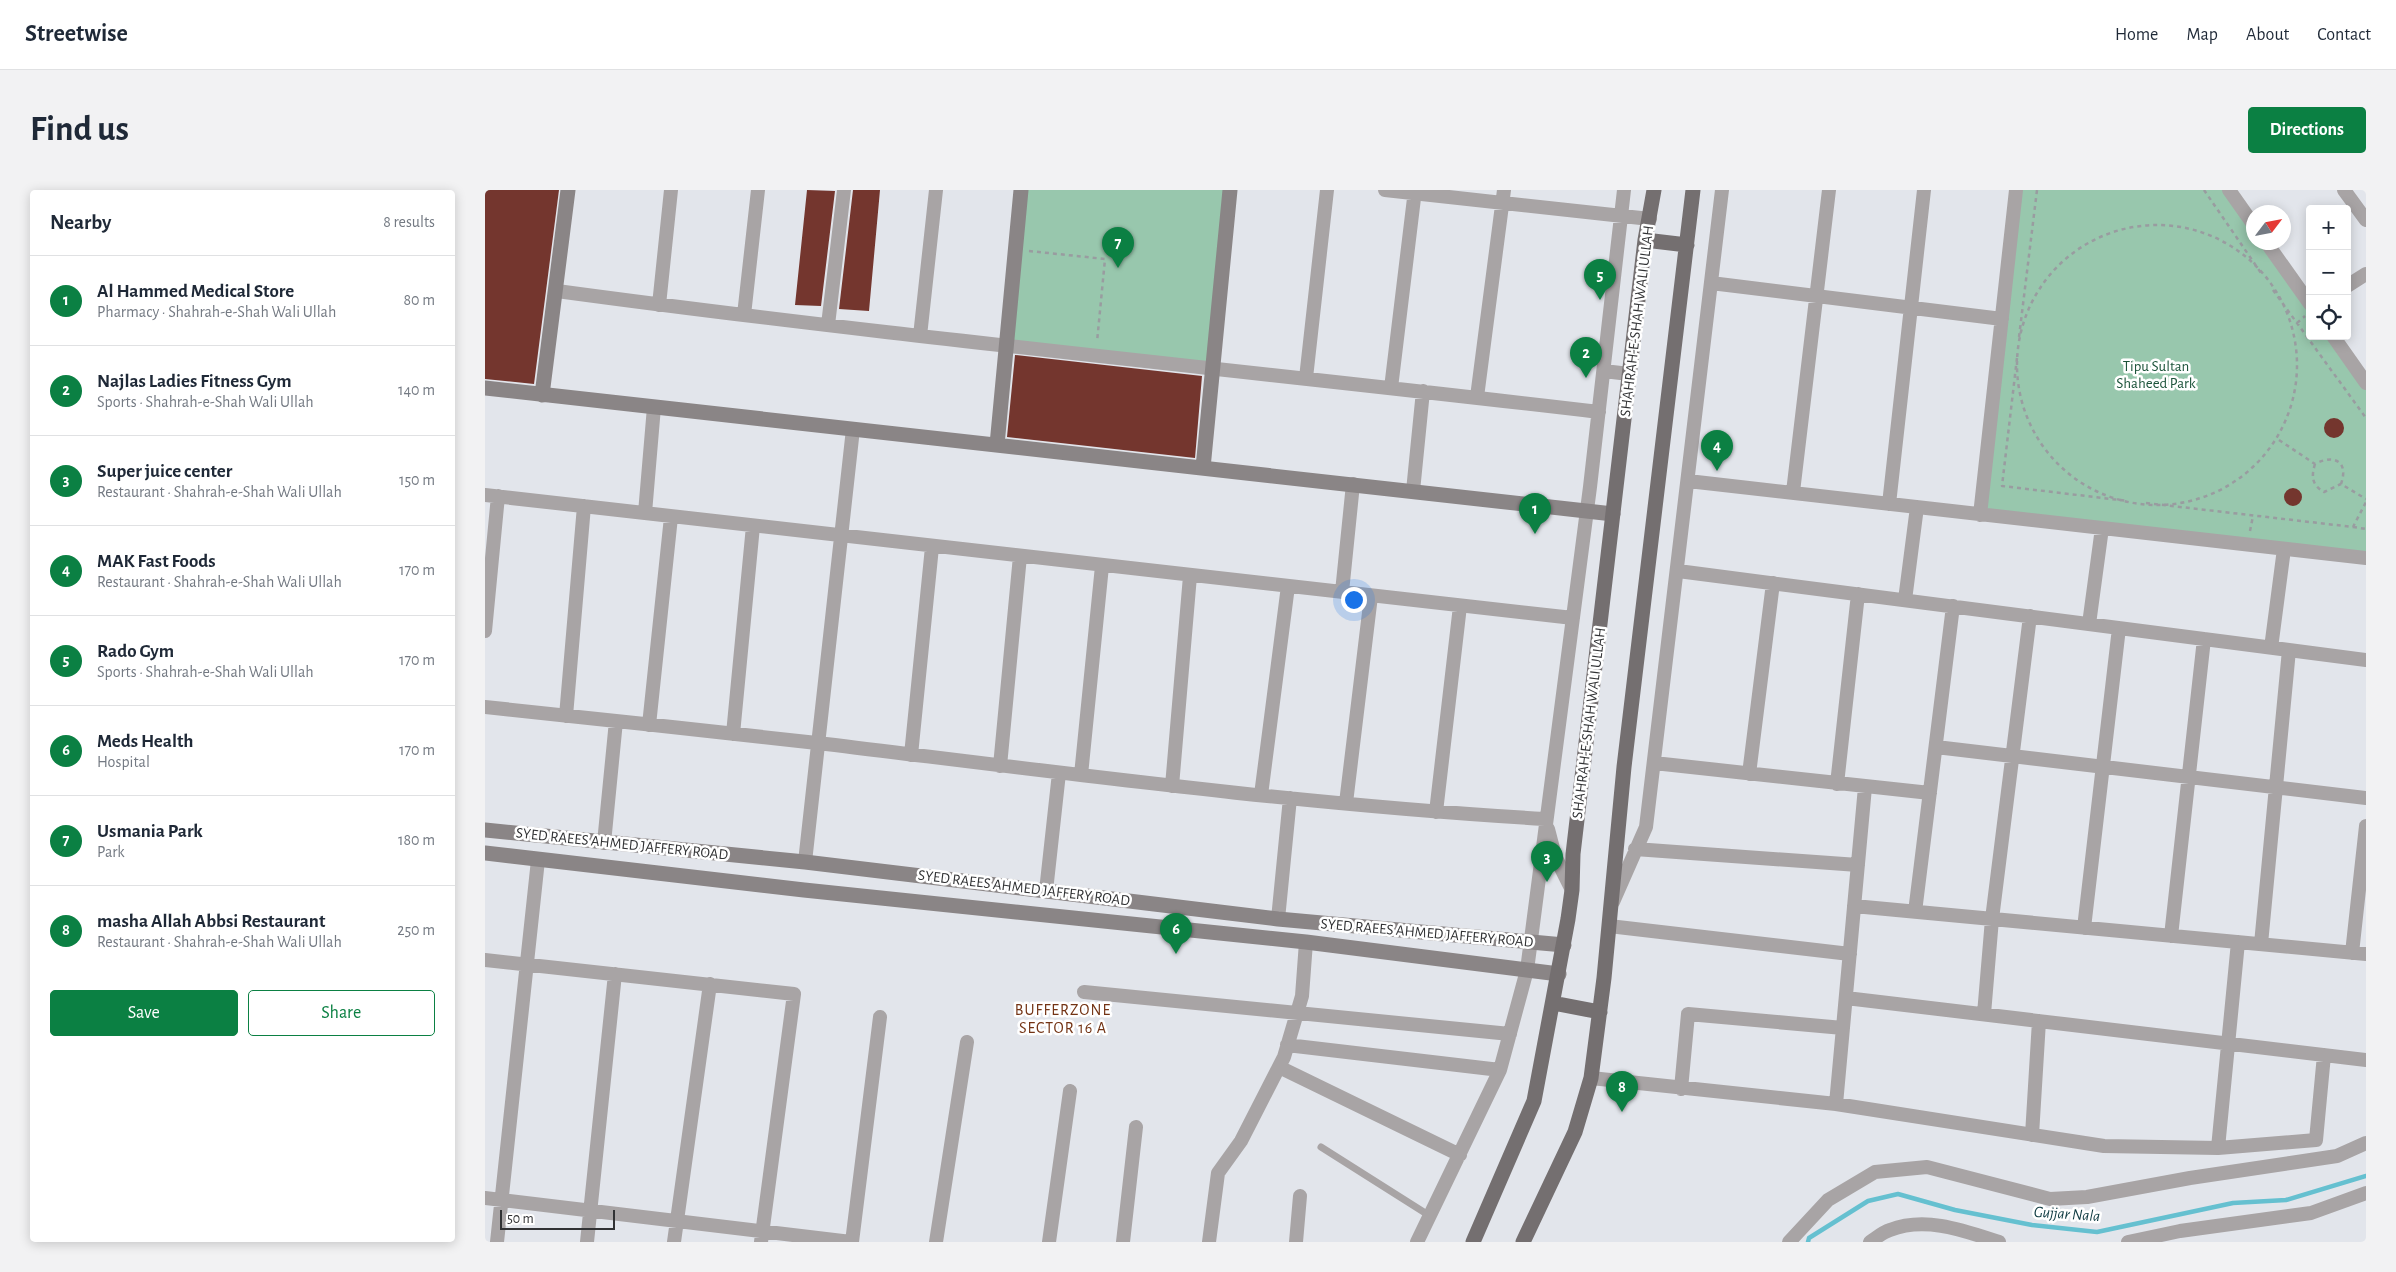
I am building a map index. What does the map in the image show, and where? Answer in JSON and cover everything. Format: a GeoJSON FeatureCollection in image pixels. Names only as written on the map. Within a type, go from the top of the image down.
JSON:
{"type":"FeatureCollection","features":[{"type":"Feature","properties":{"kind":"main road"},"geometry":{"type":"LineString","coordinates":[[542,395],[557,291],[568,190]]}},
{"type":"Feature","properties":{"kind":"main road"},"geometry":{"type":"LineString","coordinates":[[997,445],[1021,190]]}},
{"type":"Feature","properties":{"kind":"main road"},"geometry":{"type":"LineString","coordinates":[[1203,468],[1230,190]]}},
{"type":"Feature","properties":{"kind":"main road","name":"SHAHRAH-E-SHAH WALI ULLAH"},"geometry":{"type":"LineString","coordinates":[[1473,1242],[1534,1101],[1564,945],[1572,890],[1573,854],[1629,374],[1653,190]]}},
{"type":"Feature","properties":{"kind":"main road"},"geometry":{"type":"LineString","coordinates":[[1523,1242],[1575,1132],[1591,1078],[1600,1012],[1624,767],[1693,190]]}},
{"type":"Feature","properties":{"kind":"main road"},"geometry":{"type":"LineString","coordinates":[[1645,240],[1687,245]]}},
{"type":"Feature","properties":{"kind":"main road"},"geometry":{"type":"LineString","coordinates":[[485,388],[1613,514]]}},
{"type":"Feature","properties":{"kind":"main road","name":"SYED RAEES AHMED JAFFERY ROAD"},"geometry":{"type":"LineString","coordinates":[[485,830],[805,862],[1278,919],[1564,945]]}},
{"type":"Feature","properties":{"kind":"main road"},"geometry":{"type":"LineString","coordinates":[[545,861],[564,851],[563,845],[558,838]]}},
{"type":"Feature","properties":{"kind":"main road"},"geometry":{"type":"LineString","coordinates":[[581,840],[574,845],[571,853],[574,861],[581,865]]}},
{"type":"Feature","properties":{"kind":"main road","name":"SYED RAEES AHMED JAFFERY ROAD"},"geometry":{"type":"LineString","coordinates":[[485,853],[581,865],[1306,942],[1559,974]]}},
{"type":"Feature","properties":{"kind":"main road"},"geometry":{"type":"LineString","coordinates":[[1553,1003],[1600,1012]]}},
{"type":"Feature","properties":{"kind":"street"},"geometry":{"type":"LineString","coordinates":[[659,305],[671,190]]}},
{"type":"Feature","properties":{"kind":"street"},"geometry":{"type":"LineString","coordinates":[[744,315],[758,190]]}},
{"type":"Feature","properties":{"kind":"street"},"geometry":{"type":"LineString","coordinates":[[828,325],[844,190]]}},
{"type":"Feature","properties":{"kind":"street"},"geometry":{"type":"LineString","coordinates":[[919,336],[936,190]]}},
{"type":"Feature","properties":{"kind":"street"},"geometry":{"type":"LineString","coordinates":[[1306,378],[1327,190]]}},
{"type":"Feature","properties":{"kind":"street"},"geometry":{"type":"LineString","coordinates":[[1385,190],[1503,197],[1621,217],[1650,219]]}},
{"type":"Feature","properties":{"kind":"street"},"geometry":{"type":"LineString","coordinates":[[1417,1242],[1500,1070],[1527,970],[1532,942],[1545,819],[1587,510],[1624,190]]}},
{"type":"Feature","properties":{"kind":"street"},"geometry":{"type":"LineString","coordinates":[[1611,908],[1646,827],[1722,190]]}},
{"type":"Feature","properties":{"kind":"street"},"geometry":{"type":"LineString","coordinates":[[1793,492],[1829,190]]}},
{"type":"Feature","properties":{"kind":"street"},"geometry":{"type":"LineString","coordinates":[[1889,504],[1924,190]]}},
{"type":"Feature","properties":{"kind":"street"},"geometry":{"type":"LineString","coordinates":[[1980,515],[2016,190]]}},
{"type":"Feature","properties":{"kind":"street"},"geometry":{"type":"LineString","coordinates":[[2229,190],[2246,214]]}},
{"type":"Feature","properties":{"kind":"street"},"geometry":{"type":"LineString","coordinates":[[2344,190],[2366,220]]}},
{"type":"Feature","properties":{"kind":"street"},"geometry":{"type":"LineString","coordinates":[[1391,388],[1415,192]]}},
{"type":"Feature","properties":{"kind":"street"},"geometry":{"type":"LineString","coordinates":[[1477,398],[1503,197]]}},
{"type":"Feature","properties":{"kind":"street"},"geometry":{"type":"LineString","coordinates":[[2272,250],[2306,298]]}},
{"type":"Feature","properties":{"kind":"street"},"geometry":{"type":"LineString","coordinates":[[2351,283],[2366,274]]}},
{"type":"Feature","properties":{"kind":"street"},"geometry":{"type":"LineString","coordinates":[[1711,283],[2002,318]]}},
{"type":"Feature","properties":{"kind":"street"},"geometry":{"type":"LineString","coordinates":[[557,291],[919,336],[1213,367],[1599,412]]}},
{"type":"Feature","properties":{"kind":"street"},"geometry":{"type":"LineString","coordinates":[[2336,340],[2366,383]]}},
{"type":"Feature","properties":{"kind":"street"},"geometry":{"type":"LineString","coordinates":[[1604,372],[1629,374]]}},
{"type":"Feature","properties":{"kind":"street"},"geometry":{"type":"LineString","coordinates":[[1413,491],[1423,391]]}},
{"type":"Feature","properties":{"kind":"street"},"geometry":{"type":"LineString","coordinates":[[645,513],[654,407]]}},
{"type":"Feature","properties":{"kind":"street"},"geometry":{"type":"LineString","coordinates":[[805,862],[820,744],[853,429]]}},
{"type":"Feature","properties":{"kind":"street"},"geometry":{"type":"LineString","coordinates":[[1688,481],[2366,558]]}},
{"type":"Feature","properties":{"kind":"street"},"geometry":{"type":"LineString","coordinates":[[1342,592],[1353,484]]}},
{"type":"Feature","properties":{"kind":"street"},"geometry":{"type":"LineString","coordinates":[[485,631],[492,495],[932,547],[1573,618]]}},
{"type":"Feature","properties":{"kind":"street"},"geometry":{"type":"LineString","coordinates":[[566,716],[584,506]]}},
{"type":"Feature","properties":{"kind":"street"},"geometry":{"type":"LineString","coordinates":[[1905,600],[1917,507]]}},
{"type":"Feature","properties":{"kind":"street"},"geometry":{"type":"LineString","coordinates":[[649,725],[671,517]]}},
{"type":"Feature","properties":{"kind":"street"},"geometry":{"type":"LineString","coordinates":[[733,734],[753,526]]}},
{"type":"Feature","properties":{"kind":"street"},"geometry":{"type":"LineString","coordinates":[[2089,624],[2102,528]]}},
{"type":"Feature","properties":{"kind":"street"},"geometry":{"type":"LineString","coordinates":[[911,755],[932,547]]}},
{"type":"Feature","properties":{"kind":"street"},"geometry":{"type":"LineString","coordinates":[[2271,648],[2285,549]]}},
{"type":"Feature","properties":{"kind":"street"},"geometry":{"type":"LineString","coordinates":[[1000,766],[1020,556]]}},
{"type":"Feature","properties":{"kind":"street"},"geometry":{"type":"LineString","coordinates":[[1081,776],[1102,566]]}},
{"type":"Feature","properties":{"kind":"street"},"geometry":{"type":"LineString","coordinates":[[1678,570],[2366,660]]}},
{"type":"Feature","properties":{"kind":"street"},"geometry":{"type":"LineString","coordinates":[[1172,786],[1190,576]]}},
{"type":"Feature","properties":{"kind":"street"},"geometry":{"type":"LineString","coordinates":[[1749,774],[1773,583]]}},
{"type":"Feature","properties":{"kind":"street"},"geometry":{"type":"LineString","coordinates":[[1261,795],[1288,586]]}},
{"type":"Feature","properties":{"kind":"street"},"geometry":{"type":"LineString","coordinates":[[1837,784],[1858,594]]}},
{"type":"Feature","properties":{"kind":"street"},"geometry":{"type":"LineString","coordinates":[[1346,803],[1371,596]]}},
{"type":"Feature","properties":{"kind":"street"},"geometry":{"type":"LineString","coordinates":[[1436,812],[1460,606]]}},
{"type":"Feature","properties":{"kind":"street"},"geometry":{"type":"LineString","coordinates":[[1915,912],[1953,606]]}},
{"type":"Feature","properties":{"kind":"street"},"geometry":{"type":"LineString","coordinates":[[1984,1014],[1992,919],[2030,616]]}},
{"type":"Feature","properties":{"kind":"street"},"geometry":{"type":"LineString","coordinates":[[2084,928],[2119,628]]}},
{"type":"Feature","properties":{"kind":"street"},"geometry":{"type":"LineString","coordinates":[[2171,936],[2204,639]]}},
{"type":"Feature","properties":{"kind":"street"},"geometry":{"type":"LineString","coordinates":[[2261,944],[2289,650]]}},
{"type":"Feature","properties":{"kind":"street"},"geometry":{"type":"LineString","coordinates":[[485,707],[820,744],[1172,786],[1436,812],[1545,819]]}},
{"type":"Feature","properties":{"kind":"street"},"geometry":{"type":"LineString","coordinates":[[604,842],[616,721]]}},
{"type":"Feature","properties":{"kind":"street"},"geometry":{"type":"LineString","coordinates":[[1936,747],[2366,798]]}},
{"type":"Feature","properties":{"kind":"street"},"geometry":{"type":"LineString","coordinates":[[1654,763],[1930,793]]}},
{"type":"Feature","properties":{"kind":"street"},"geometry":{"type":"LineString","coordinates":[[1046,891],[1059,773]]}},
{"type":"Feature","properties":{"kind":"street"},"geometry":{"type":"LineString","coordinates":[[1837,1104],[1865,787]]}},
{"type":"Feature","properties":{"kind":"street"},"geometry":{"type":"LineString","coordinates":[[1278,919],[1291,798]]}},
{"type":"Feature","properties":{"kind":"street"},"geometry":{"type":"LineString","coordinates":[[1545,819],[1555,856],[1572,890]]}},
{"type":"Feature","properties":{"kind":"street"},"geometry":{"type":"LineString","coordinates":[[2352,953],[2366,826]]}},
{"type":"Feature","properties":{"kind":"street"},"geometry":{"type":"LineString","coordinates":[[1635,849],[1858,865]]}},
{"type":"Feature","properties":{"kind":"street"},"geometry":{"type":"LineString","coordinates":[[497,1242],[527,964],[545,861]]}},
{"type":"Feature","properties":{"kind":"street"},"geometry":{"type":"LineString","coordinates":[[1854,906],[2366,954]]}},
{"type":"Feature","properties":{"kind":"street"},"geometry":{"type":"LineString","coordinates":[[1609,926],[1850,954]]}},
{"type":"Feature","properties":{"kind":"street"},"geometry":{"type":"LineString","coordinates":[[1209,1242],[1218,1173],[1241,1141],[1279,1067],[1287,1045],[1302,996],[1306,942]]}},
{"type":"Feature","properties":{"kind":"street"},"geometry":{"type":"LineString","coordinates":[[2217,1148],[2238,942]]}},
{"type":"Feature","properties":{"kind":"street"},"geometry":{"type":"LineString","coordinates":[[485,960],[794,994],[761,1236]]}},
{"type":"Feature","properties":{"kind":"street"},"geometry":{"type":"LineString","coordinates":[[587,1242],[592,1210],[615,974]]}},
{"type":"Feature","properties":{"kind":"street"},"geometry":{"type":"LineString","coordinates":[[674,1242],[710,984]]}},
{"type":"Feature","properties":{"kind":"street"},"geometry":{"type":"LineString","coordinates":[[1084,992],[1510,1034]]}},
{"type":"Feature","properties":{"kind":"street"},"geometry":{"type":"LineString","coordinates":[[1846,998],[2366,1060]]}},
{"type":"Feature","properties":{"kind":"street"},"geometry":{"type":"LineString","coordinates":[[1681,1089],[1688,1014],[1843,1028]]}},
{"type":"Feature","properties":{"kind":"street"},"geometry":{"type":"LineString","coordinates":[[485,1198],[676,1220],[761,1236],[852,1242],[880,1017]]}},
{"type":"Feature","properties":{"kind":"street"},"geometry":{"type":"LineString","coordinates":[[2032,1135],[2039,1021]]}},
{"type":"Feature","properties":{"kind":"street"},"geometry":{"type":"LineString","coordinates":[[936,1242],[967,1042]]}},
{"type":"Feature","properties":{"kind":"street"},"geometry":{"type":"LineString","coordinates":[[1287,1045],[1500,1070]]}},
{"type":"Feature","properties":{"kind":"street"},"geometry":{"type":"LineString","coordinates":[[1591,1078],[1837,1104],[2104,1146],[2217,1148],[2316,1140],[2324,1055]]}},
{"type":"Feature","properties":{"kind":"street"},"geometry":{"type":"LineString","coordinates":[[1279,1067],[1460,1155]]}},
{"type":"Feature","properties":{"kind":"street"},"geometry":{"type":"LineString","coordinates":[[1049,1242],[1070,1091]]}},
{"type":"Feature","properties":{"kind":"street"},"geometry":{"type":"LineString","coordinates":[[1123,1242],[1136,1127]]}},
{"type":"Feature","properties":{"kind":"street"},"geometry":{"type":"LineString","coordinates":[[1789,1242],[1828,1200],[1875,1172],[1927,1167],[2050,1199],[2087,1197],[2190,1178],[2337,1156],[2366,1144]]}},
{"type":"Feature","properties":{"kind":"street"},"geometry":{"type":"LineString","coordinates":[[2128,1242],[2180,1231],[2311,1213],[2366,1193]]}},
{"type":"Feature","properties":{"kind":"street"},"geometry":{"type":"LineString","coordinates":[[1296,1242],[1300,1196]]}},
{"type":"Feature","properties":{"kind":"street"},"geometry":{"type":"LineString","coordinates":[[1870,1242],[1890,1230],[1925,1224],[1961,1230],[1999,1242]]}},
{"type":"Feature","properties":{"kind":"lane"},"geometry":{"type":"LineString","coordinates":[[1321,1147],[1430,1216]]}},
{"type":"Feature","properties":{"kind":"path"},"geometry":{"type":"LineString","coordinates":[[2037,190],[2002,486],[2366,529]]}},
{"type":"Feature","properties":{"kind":"path"},"geometry":{"type":"LineString","coordinates":[[2204,190],[2266,281],[2366,418]]}},
{"type":"Feature","properties":{"kind":"path"},"geometry":{"type":"LineString","coordinates":[[2161,224],[2187,227],[2212,234],[2239,252],[2266,281],[2289,323],[2299,355],[2299,380],[2287,427],[2274,448],[2257,465],[2237,480],[2216,491],[2194,499],[2138,503],[2076,484],[2051,462],[2040,446],[2026,414],[2019,386],[2018,345],[2036,293],[2049,273],[2081,248],[2111,232],[2161,224]]}},
{"type":"Feature","properties":{"kind":"path"},"geometry":{"type":"LineString","coordinates":[[1014,249],[1105,259],[1096,356]]}},
{"type":"Feature","properties":{"kind":"path"},"geometry":{"type":"LineString","coordinates":[[2279,440],[2315,464]]}},
{"type":"Feature","properties":{"kind":"path"},"geometry":{"type":"LineString","coordinates":[[2330,458],[2338,461],[2343,467],[2344,476],[2341,484],[2324,492],[2318,488],[2313,483],[2312,474],[2315,464],[2330,458]]}},
{"type":"Feature","properties":{"kind":"path"},"geometry":{"type":"LineString","coordinates":[[2341,484],[2366,500],[2353,527]]}},
{"type":"Feature","properties":{"kind":"green space"},"geometry":{"type":"Polygon","coordinates":[[[1022,190],[1230,190],[1213,367],[1006,347],[1022,190]]]}},
{"type":"Feature","properties":{"kind":"green space","name":"Tipu Sultan Shaheed Park"},"geometry":{"type":"Polygon","coordinates":[[[2016,190],[2229,190],[2246,214],[2246,250],[2271,250],[2306,298],[2306,340],[2336,340],[2366,383],[2366,558],[1980,515],[2016,190]]]}},
{"type":"Feature","properties":{"kind":"building"},"geometry":{"type":"Polygon","coordinates":[[[485,190],[559,190],[534,384],[485,379],[485,190]]]}},
{"type":"Feature","properties":{"kind":"building"},"geometry":{"type":"Polygon","coordinates":[[[807,190],[835,191],[821,306],[795,305],[807,190]]]}},
{"type":"Feature","properties":{"kind":"building"},"geometry":{"type":"Polygon","coordinates":[[[853,190],[880,190],[869,311],[839,309],[853,190]]]}},
{"type":"Feature","properties":{"kind":"building"},"geometry":{"type":"Polygon","coordinates":[[[1015,355],[1202,376],[1195,458],[1007,437],[1015,355]]]}},
{"type":"Feature","properties":{"kind":"building"},"geometry":{"type":"Polygon","coordinates":[[[2334,418],[2341,421],[2344,428],[2341,435],[2334,438],[2327,435],[2324,428],[2327,421],[2334,418]]]}},
{"type":"Feature","properties":{"kind":"building"},"geometry":{"type":"Polygon","coordinates":[[[2293,488],[2299,491],[2302,497],[2299,503],[2293,506],[2287,503],[2284,497],[2287,491],[2293,488]]]}},
{"type":"Feature","properties":{"kind":"waterway","name":"Gujjar Nala"},"geometry":{"type":"LineString","coordinates":[[1808,1242],[1809,1238],[1868,1201],[1898,1194],[1955,1210],[2032,1225],[2097,1232],[2233,1203],[2286,1200],[2366,1176]]}},
{"type":"Feature","properties":{"kind":"place","name":"Usmania Park"},"geometry":{"type":"Point","coordinates":[1118,268]}},
{"type":"Feature","properties":{"kind":"place","name":"Rado Gym"},"geometry":{"type":"Point","coordinates":[1600,300]}},
{"type":"Feature","properties":{"kind":"place","name":"Najlas Ladies Fitness Gym"},"geometry":{"type":"Point","coordinates":[1586,378]}},
{"type":"Feature","properties":{"kind":"place","name":"MAK Fast Foods"},"geometry":{"type":"Point","coordinates":[1717,471]}},
{"type":"Feature","properties":{"kind":"place","name":"Al Hammed Medical Store"},"geometry":{"type":"Point","coordinates":[1535,534]}},
{"type":"Feature","properties":{"kind":"place","name":"Super juice center"},"geometry":{"type":"Point","coordinates":[1547,882]}},
{"type":"Feature","properties":{"kind":"place","name":"Meds Health"},"geometry":{"type":"Point","coordinates":[1176,954]}},
{"type":"Feature","properties":{"kind":"place","name":"masha Allah Abbsi Restaurant"},"geometry":{"type":"Point","coordinates":[1622,1112]}},
{"type":"Feature","properties":{"kind":"district","name":"BUFFERZONE SECTOR 16 A"},"geometry":{"type":"Point","coordinates":[1063,1019]}}]}
